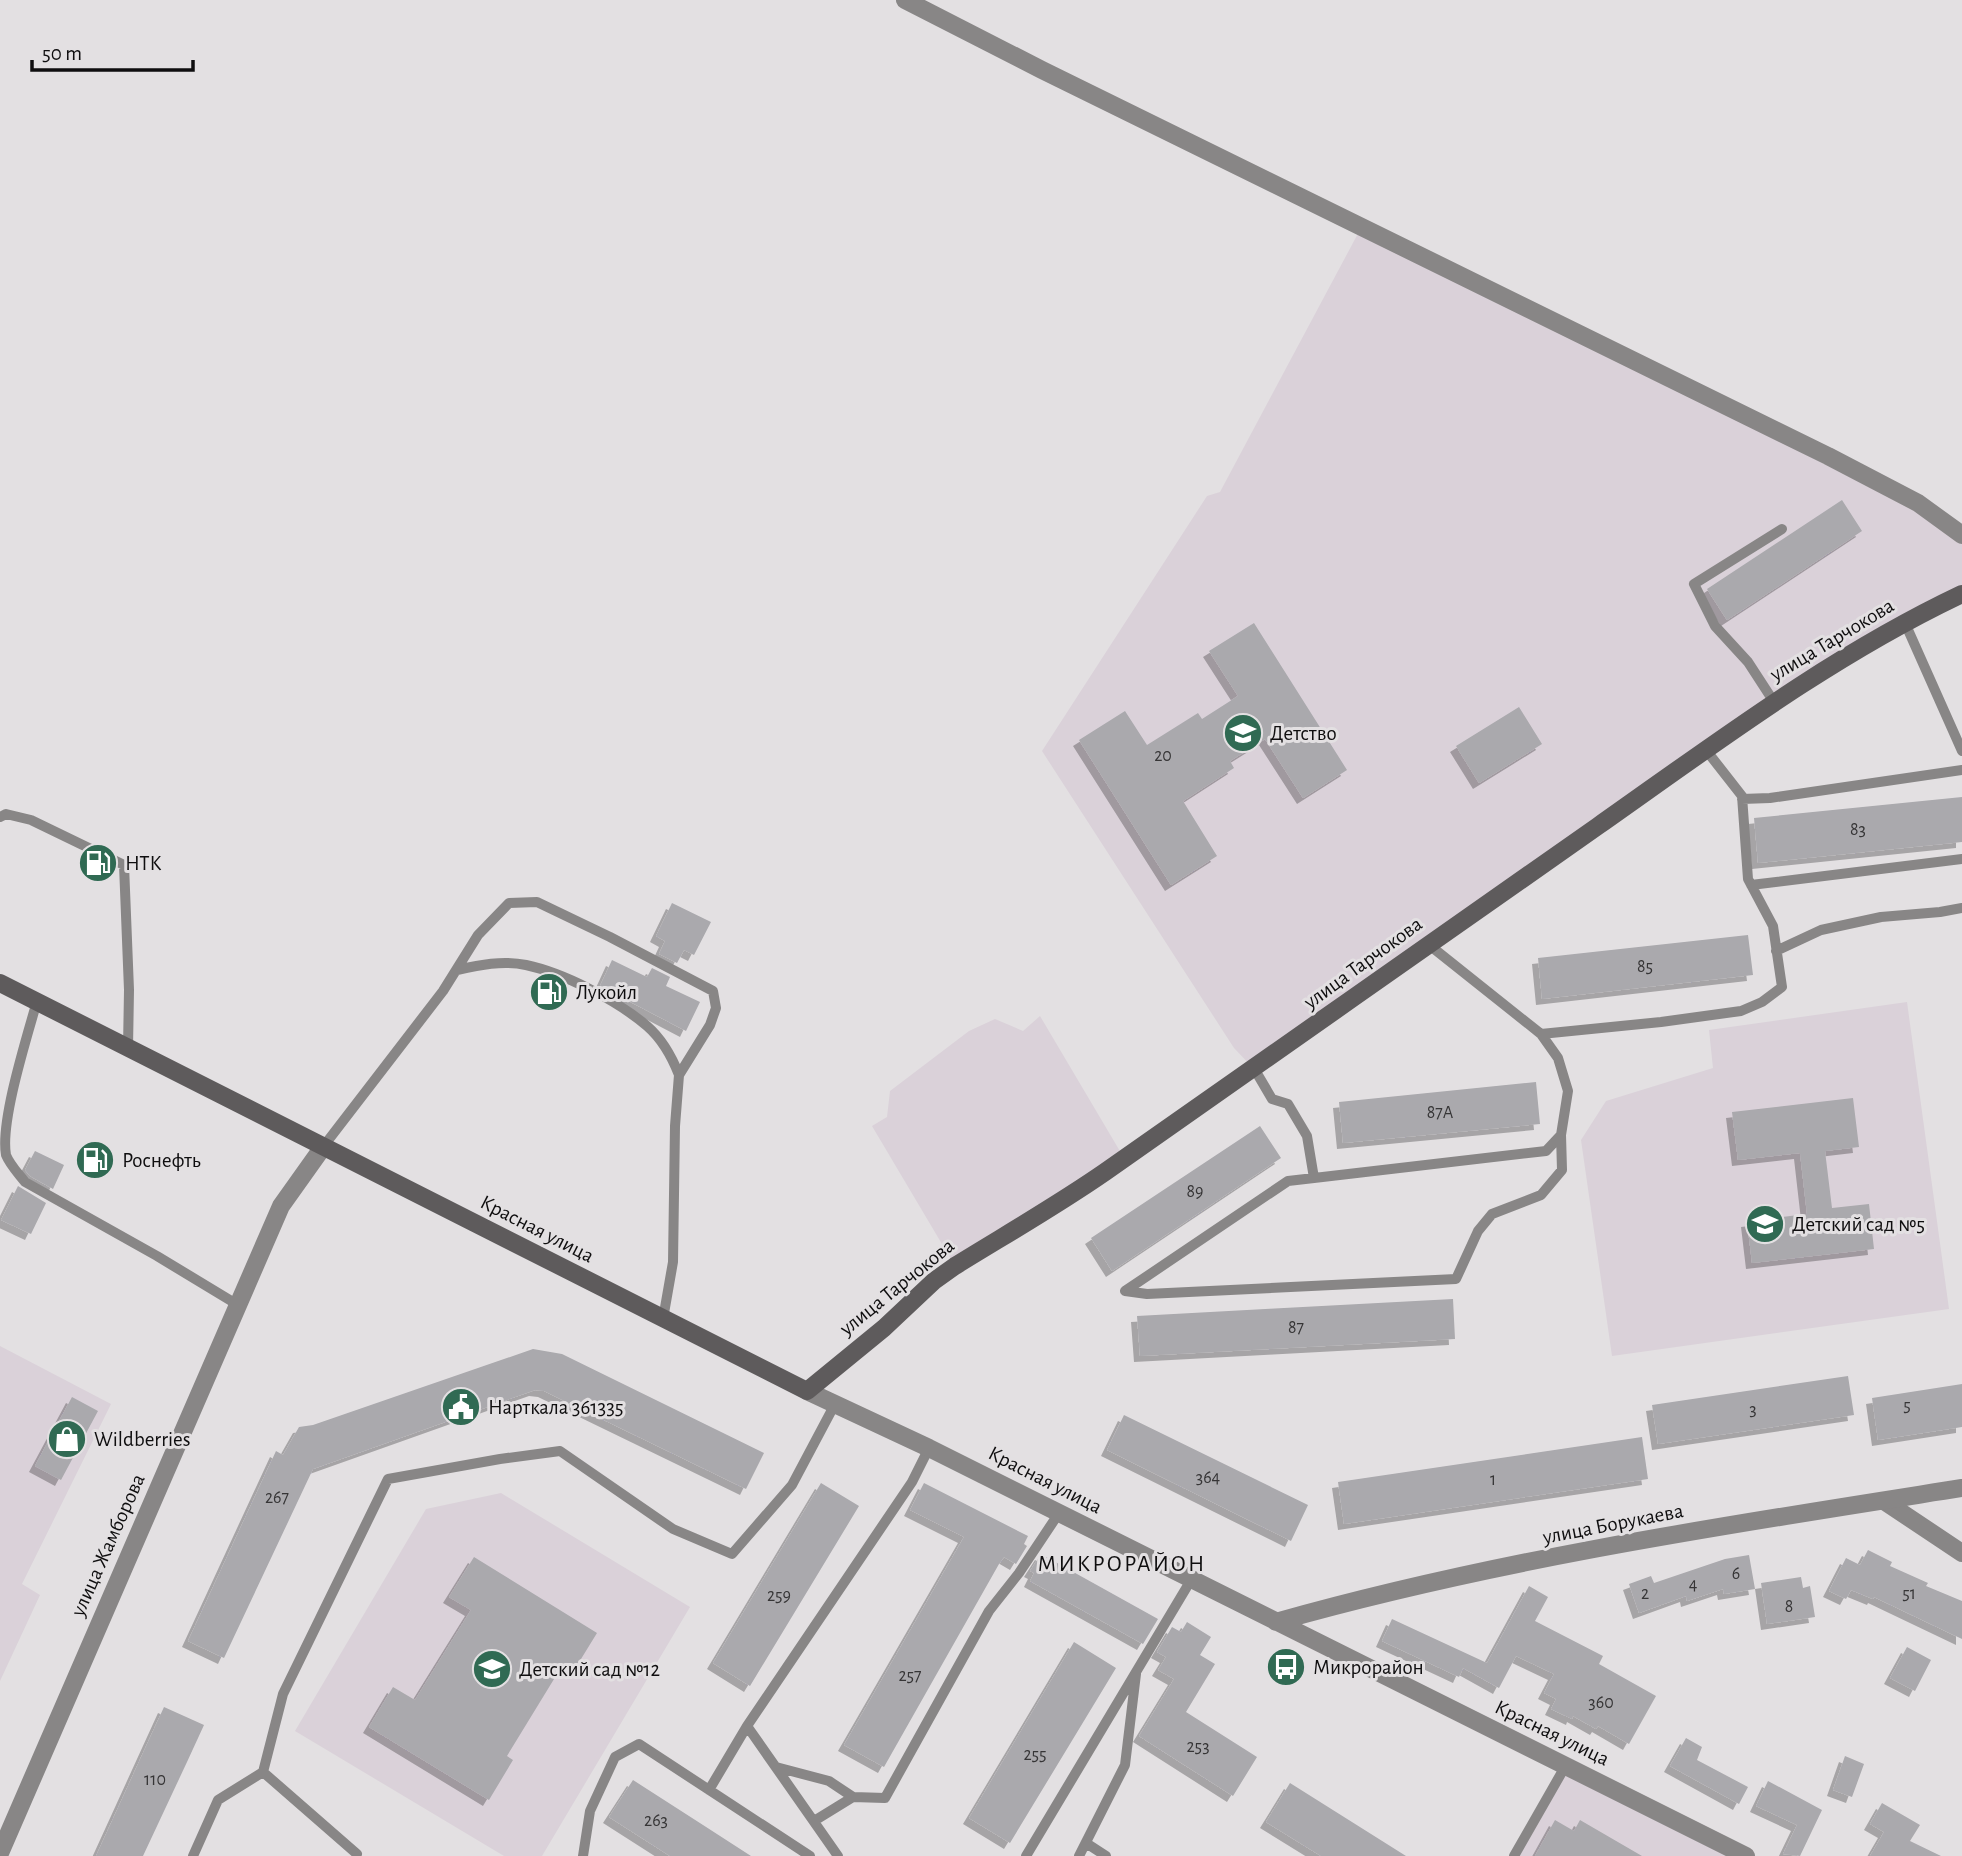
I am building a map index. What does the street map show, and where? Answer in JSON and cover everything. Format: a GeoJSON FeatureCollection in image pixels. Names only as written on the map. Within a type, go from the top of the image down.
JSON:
{"type":"FeatureCollection","features":[{"type":"Feature","properties":{"kind":"main road","name":"улица Тарчокова"},"geometry":{"type":"LineString","coordinates":[[807,1391],[884,1328],[934,1281],[1104,1173],[1255,1070],[1428,944],[1774,702],[1905,623],[1962,594]]}},
{"type":"Feature","properties":{"kind":"main road","name":"Красная улица"},"geometry":{"type":"LineString","coordinates":[[0,983],[807,1391]]}},
{"type":"Feature","properties":{"kind":"street"},"geometry":{"type":"LineString","coordinates":[[905,0],[1828,456],[1918,503],[1962,535]]}},
{"type":"Feature","properties":{"kind":"street","name":"улица Жамборова"},"geometry":{"type":"LineString","coordinates":[[0,1853],[281,1206],[323,1147]]}},
{"type":"Feature","properties":{"kind":"street","name":"Красная улица"},"geometry":{"type":"LineString","coordinates":[[807,1391],[929,1448],[1746,1856]]}},
{"type":"Feature","properties":{"kind":"street","name":"улица Борукаева"},"geometry":{"type":"LineString","coordinates":[[1276,1622],[1412,1587],[1634,1542],[1962,1488]]}},
{"type":"Feature","properties":{"kind":"street"},"geometry":{"type":"LineString","coordinates":[[1884,1501],[1962,1553]]}},
{"type":"Feature","properties":{"kind":"lane"},"geometry":{"type":"LineString","coordinates":[[1774,702],[1748,662],[1715,626],[1694,584],[1782,529]]}},
{"type":"Feature","properties":{"kind":"lane"},"geometry":{"type":"LineString","coordinates":[[1905,623],[1962,751]]}},
{"type":"Feature","properties":{"kind":"lane"},"geometry":{"type":"LineString","coordinates":[[1541,1034],[1741,1011],[1762,1002],[1782,987],[1773,926],[1748,879],[1742,796],[1706,750]]}},
{"type":"Feature","properties":{"kind":"lane"},"geometry":{"type":"LineString","coordinates":[[1742,799],[1770,798],[1962,770]]}},
{"type":"Feature","properties":{"kind":"lane"},"geometry":{"type":"LineString","coordinates":[[0,817],[6,814],[31,820],[124,865],[129,990],[128,1048]]}},
{"type":"Feature","properties":{"kind":"lane"},"geometry":{"type":"LineString","coordinates":[[1751,885],[1962,859]]}},
{"type":"Feature","properties":{"kind":"lane"},"geometry":{"type":"LineString","coordinates":[[323,1147],[443,991],[478,935],[509,903],[537,902],[713,991],[716,1008],[710,1025],[679,1075]]}},
{"type":"Feature","properties":{"kind":"lane"},"geometry":{"type":"LineString","coordinates":[[1776,951],[1821,930],[1881,917],[1962,908]]}},
{"type":"Feature","properties":{"kind":"lane"},"geometry":{"type":"LineString","coordinates":[[1428,944],[1541,1034],[1559,1058],[1568,1091],[1561,1135],[1562,1170],[1541,1195],[1492,1214],[1478,1231],[1455,1279],[1147,1294],[1125,1291],[1288,1181],[1546,1151],[1561,1135]]}},
{"type":"Feature","properties":{"kind":"lane"},"geometry":{"type":"LineString","coordinates":[[457,970],[488,963],[526,965],[570,980],[617,1005],[648,1026],[670,1053],[679,1075],[675,1126],[673,1262],[663,1319]]}},
{"type":"Feature","properties":{"kind":"lane"},"geometry":{"type":"LineString","coordinates":[[37,1001],[6,1110],[5,1153],[11,1165],[25,1182],[158,1256],[238,1305]]}},
{"type":"Feature","properties":{"kind":"lane"},"geometry":{"type":"LineString","coordinates":[[1255,1070],[1272,1099],[1288,1104],[1307,1136],[1314,1178]]}},
{"type":"Feature","properties":{"kind":"lane"},"geometry":{"type":"LineString","coordinates":[[193,1856],[218,1800],[263,1772],[283,1694],[388,1479],[560,1451],[673,1529],[732,1554],[792,1485],[835,1404]]}},
{"type":"Feature","properties":{"kind":"lane"},"geometry":{"type":"LineString","coordinates":[[709,1790],[747,1726],[912,1482],[929,1448]]}},
{"type":"Feature","properties":{"kind":"lane"},"geometry":{"type":"LineString","coordinates":[[776,1767],[829,1781],[853,1797],[885,1798],[989,1611],[1019,1573],[1059,1513]]}},
{"type":"Feature","properties":{"kind":"lane"},"geometry":{"type":"LineString","coordinates":[[1026,1856],[1191,1580]]}},
{"type":"Feature","properties":{"kind":"lane"},"geometry":{"type":"LineString","coordinates":[[1079,1856],[1125,1765],[1137,1671]]}},
{"type":"Feature","properties":{"kind":"lane"},"geometry":{"type":"LineString","coordinates":[[747,1726],[838,1856]]}},
{"type":"Feature","properties":{"kind":"lane"},"geometry":{"type":"LineString","coordinates":[[583,1856],[590,1811],[615,1757],[639,1744],[810,1856]]}},
{"type":"Feature","properties":{"kind":"lane"},"geometry":{"type":"LineString","coordinates":[[1514,1856],[1566,1765]]}},
{"type":"Feature","properties":{"kind":"lane"},"geometry":{"type":"LineString","coordinates":[[263,1772],[357,1854],[356,1856]]}},
{"type":"Feature","properties":{"kind":"lane"},"geometry":{"type":"LineString","coordinates":[[814,1821],[853,1797]]}},
{"type":"Feature","properties":{"kind":"lane"},"geometry":{"type":"LineString","coordinates":[[1086,1843],[1106,1856]]}},
{"type":"Feature","properties":{"kind":"shaded area"},"geometry":{"type":"Polygon","coordinates":[[[1362,226],[1962,535],[1962,594],[1845,657],[1255,1070],[1234,1048],[1042,751],[1207,496],[1220,492],[1362,226]]]}},
{"type":"Feature","properties":{"kind":"shaded area","name":"Детский сад №5"},"geometry":{"type":"Polygon","coordinates":[[[1907,1002],[1949,1309],[1612,1356],[1581,1140],[1606,1101],[1713,1068],[1709,1030],[1907,1002]]]}},
{"type":"Feature","properties":{"kind":"shaded area"},"geometry":{"type":"Polygon","coordinates":[[[1040,1016],[1124,1158],[955,1266],[872,1126],[887,1117],[890,1091],[969,1031],[995,1019],[1023,1031],[1040,1016]]]}},
{"type":"Feature","properties":{"kind":"shaded area"},"geometry":{"type":"Polygon","coordinates":[[[0,1346],[111,1404],[22,1584],[40,1595],[0,1681],[0,1346]]]}},
{"type":"Feature","properties":{"kind":"shaded area","name":"Детский сад №12"},"geometry":{"type":"Polygon","coordinates":[[[501,1493],[690,1607],[542,1856],[504,1856],[295,1731],[426,1509],[501,1493]]]}},
{"type":"Feature","properties":{"kind":"shaded area"},"geometry":{"type":"Polygon","coordinates":[[[1566,1765],[1746,1856],[1514,1856],[1566,1765]]]}},
{"type":"Feature","properties":{"kind":"building"},"geometry":{"type":"Polygon","coordinates":[[[1842,500],[1862,531],[1727,620],[1707,589],[1842,500]]]}},
{"type":"Feature","properties":{"kind":"building"},"geometry":{"type":"Polygon","coordinates":[[[1254,623],[1347,770],[1303,798],[1265,739],[1230,761],[1234,768],[1183,801],[1217,856],[1171,885],[1079,740],[1125,711],[1147,745],[1198,713],[1202,719],[1238,696],[1209,651],[1254,623]]]}},
{"type":"Feature","properties":{"kind":"building"},"geometry":{"type":"Polygon","coordinates":[[[1519,707],[1542,744],[1479,783],[1456,746],[1519,707]]]}},
{"type":"Feature","properties":{"kind":"building"},"geometry":{"type":"Polygon","coordinates":[[[1962,797],[1962,842],[1758,863],[1754,818],[1962,797]]]}},
{"type":"Feature","properties":{"kind":"building"},"geometry":{"type":"Polygon","coordinates":[[[672,903],[711,922],[694,955],[684,950],[677,963],[659,954],[665,941],[656,936],[672,903]]]}},
{"type":"Feature","properties":{"kind":"building"},"geometry":{"type":"Polygon","coordinates":[[[1748,935],[1753,975],[1542,999],[1538,958],[1748,935]]]}},
{"type":"Feature","properties":{"kind":"building"},"geometry":{"type":"Polygon","coordinates":[[[612,960],[647,977],[652,968],[670,977],[666,986],[700,1002],[686,1031],[600,986],[612,960]]]}},
{"type":"Feature","properties":{"kind":"building"},"geometry":{"type":"Polygon","coordinates":[[[1536,1082],[1540,1124],[1343,1143],[1339,1102],[1536,1082]]]}},
{"type":"Feature","properties":{"kind":"building"},"geometry":{"type":"Polygon","coordinates":[[[1853,1098],[1859,1147],[1825,1151],[1832,1208],[1869,1204],[1874,1249],[1752,1263],[1747,1221],[1807,1214],[1800,1153],[1738,1160],[1732,1112],[1853,1098]]]}},
{"type":"Feature","properties":{"kind":"building"},"geometry":{"type":"Polygon","coordinates":[[[1260,1126],[1281,1158],[1112,1271],[1091,1238],[1260,1126]]]}},
{"type":"Feature","properties":{"kind":"building"},"geometry":{"type":"Polygon","coordinates":[[[35,1151],[64,1165],[53,1189],[30,1176],[25,1170],[35,1151]]]}},
{"type":"Feature","properties":{"kind":"building"},"geometry":{"type":"Polygon","coordinates":[[[18,1186],[46,1203],[31,1234],[1,1220],[18,1186]]]}},
{"type":"Feature","properties":{"kind":"building"},"geometry":{"type":"Polygon","coordinates":[[[1453,1299],[1455,1339],[1140,1356],[1137,1316],[1453,1299]]]}},
{"type":"Feature","properties":{"kind":"building"},"geometry":{"type":"Polygon","coordinates":[[[533,1349],[562,1354],[764,1453],[746,1489],[544,1391],[535,1390],[313,1469],[224,1658],[188,1641],[276,1451],[283,1455],[299,1427],[313,1425],[533,1349]]]}},
{"type":"Feature","properties":{"kind":"building"},"geometry":{"type":"Polygon","coordinates":[[[1848,1376],[1854,1415],[1658,1444],[1652,1405],[1848,1376]]]}},
{"type":"Feature","properties":{"kind":"building"},"geometry":{"type":"Polygon","coordinates":[[[1962,1384],[1962,1427],[1878,1440],[1872,1398],[1962,1384]]]}},
{"type":"Feature","properties":{"kind":"building","name":"Wildberries"},"geometry":{"type":"Polygon","coordinates":[[[72,1397],[98,1411],[61,1480],[35,1466],[72,1397]]]}},
{"type":"Feature","properties":{"kind":"building"},"geometry":{"type":"Polygon","coordinates":[[[1124,1415],[1308,1505],[1291,1541],[1107,1450],[1124,1415]]]}},
{"type":"Feature","properties":{"kind":"building"},"geometry":{"type":"Polygon","coordinates":[[[1642,1437],[1648,1479],[1344,1524],[1338,1482],[1642,1437]]]}},
{"type":"Feature","properties":{"kind":"building"},"geometry":{"type":"Polygon","coordinates":[[[821,1483],[859,1506],[750,1686],[713,1663],[821,1483]]]}},
{"type":"Feature","properties":{"kind":"building"},"geometry":{"type":"Polygon","coordinates":[[[924,1483],[1028,1536],[1024,1544],[1027,1546],[1016,1564],[1004,1557],[999,1564],[884,1767],[844,1745],[964,1537],[910,1510],[924,1483]]]}},
{"type":"Feature","properties":{"kind":"building"},"geometry":{"type":"Polygon","coordinates":[[[1868,1550],[1892,1562],[1890,1566],[1928,1583],[1926,1586],[1962,1601],[1962,1639],[1874,1597],[1873,1599],[1851,1590],[1846,1599],[1829,1591],[1846,1558],[1860,1565],[1868,1550]]]}},
{"type":"Feature","properties":{"kind":"building"},"geometry":{"type":"Polygon","coordinates":[[[1041,1554],[1158,1619],[1143,1644],[1030,1581],[1034,1573],[1030,1571],[1041,1554]]]}},
{"type":"Feature","properties":{"kind":"building"},"geometry":{"type":"Polygon","coordinates":[[[1749,1555],[1755,1589],[1724,1594],[1723,1589],[1687,1601],[1686,1596],[1639,1613],[1629,1584],[1651,1576],[1654,1583],[1725,1559],[1749,1555]]]}},
{"type":"Feature","properties":{"kind":"building"},"geometry":{"type":"Polygon","coordinates":[[[474,1557],[597,1633],[573,1672],[562,1666],[507,1756],[513,1760],[489,1800],[369,1727],[393,1687],[415,1700],[471,1610],[449,1597],[474,1557]]]}},
{"type":"Feature","properties":{"kind":"building"},"geometry":{"type":"Polygon","coordinates":[[[1801,1577],[1803,1588],[1810,1586],[1815,1617],[1767,1624],[1761,1583],[1801,1577]]]}},
{"type":"Feature","properties":{"kind":"building"},"geometry":{"type":"Polygon","coordinates":[[[1529,1586],[1548,1597],[1535,1621],[1603,1656],[1599,1664],[1656,1696],[1629,1744],[1598,1726],[1596,1729],[1573,1716],[1572,1719],[1551,1709],[1556,1699],[1544,1693],[1554,1674],[1516,1656],[1499,1688],[1463,1668],[1459,1677],[1382,1641],[1392,1619],[1487,1663],[1529,1586]]]}},
{"type":"Feature","properties":{"kind":"building"},"geometry":{"type":"Polygon","coordinates":[[[1187,1622],[1211,1637],[1200,1655],[1215,1664],[1186,1712],[1257,1757],[1233,1796],[1139,1736],[1174,1679],[1158,1670],[1166,1657],[1157,1652],[1172,1627],[1181,1632],[1187,1622]]]}},
{"type":"Feature","properties":{"kind":"building"},"geometry":{"type":"Polygon","coordinates":[[[1074,1642],[1116,1668],[1010,1843],[969,1818],[1074,1642]]]}},
{"type":"Feature","properties":{"kind":"building"},"geometry":{"type":"Polygon","coordinates":[[[1907,1647],[1931,1660],[1915,1691],[1890,1678],[1907,1647]]]}},
{"type":"Feature","properties":{"kind":"building"},"geometry":{"type":"Polygon","coordinates":[[[164,1707],[204,1725],[143,1856],[96,1856],[164,1707]]]}},
{"type":"Feature","properties":{"kind":"building"},"geometry":{"type":"Polygon","coordinates":[[[1686,1738],[1702,1747],[1697,1760],[1748,1787],[1739,1804],[1670,1766],[1686,1738]]]}},
{"type":"Feature","properties":{"kind":"building"},"geometry":{"type":"Polygon","coordinates":[[[1845,1756],[1864,1764],[1852,1797],[1833,1790],[1845,1756]]]}},
{"type":"Feature","properties":{"kind":"building"},"geometry":{"type":"Polygon","coordinates":[[[633,1780],[751,1856],[670,1856],[609,1817],[633,1780]]]}},
{"type":"Feature","properties":{"kind":"building"},"geometry":{"type":"Polygon","coordinates":[[[1768,1781],[1822,1810],[1800,1856],[1783,1854],[1797,1825],[1756,1806],[1768,1781]]]}},
{"type":"Feature","properties":{"kind":"building"},"geometry":{"type":"Polygon","coordinates":[[[1290,1783],[1406,1856],[1321,1856],[1266,1822],[1290,1783]]]}},
{"type":"Feature","properties":{"kind":"building"},"geometry":{"type":"Polygon","coordinates":[[[1882,1803],[1920,1825],[1910,1841],[1941,1856],[1870,1856],[1884,1832],[1870,1824],[1882,1803]]]}},
{"type":"Feature","properties":{"kind":"building"},"geometry":{"type":"Polygon","coordinates":[[[1555,1820],[1574,1831],[1580,1820],[1642,1856],[1535,1856],[1555,1820]]]}},
{"type":"Feature","properties":{"kind":"place","name":"Детство"},"geometry":{"type":"Point","coordinates":[1243,733]}},
{"type":"Feature","properties":{"kind":"place","name":"НТК"},"geometry":{"type":"Point","coordinates":[98,863]}},
{"type":"Feature","properties":{"kind":"place","name":"Лукойл"},"geometry":{"type":"Point","coordinates":[549,992]}},
{"type":"Feature","properties":{"kind":"place","name":"Роснефть"},"geometry":{"type":"Point","coordinates":[95,1160]}},
{"type":"Feature","properties":{"kind":"place","name":"Детский сад №5"},"geometry":{"type":"Point","coordinates":[1765,1224]}},
{"type":"Feature","properties":{"kind":"place","name":"Нарткала 361335"},"geometry":{"type":"Point","coordinates":[461,1407]}},
{"type":"Feature","properties":{"kind":"place","name":"Wildberries"},"geometry":{"type":"Point","coordinates":[67,1439]}},
{"type":"Feature","properties":{"kind":"place","name":"Микрорайон"},"geometry":{"type":"Point","coordinates":[1286,1667]}},
{"type":"Feature","properties":{"kind":"place","name":"Детский сад №12"},"geometry":{"type":"Point","coordinates":[492,1669]}},
{"type":"Feature","properties":{"kind":"district","name":"МИКРОРАЙОН"},"geometry":{"type":"Point","coordinates":[1122,1564]}}]}
